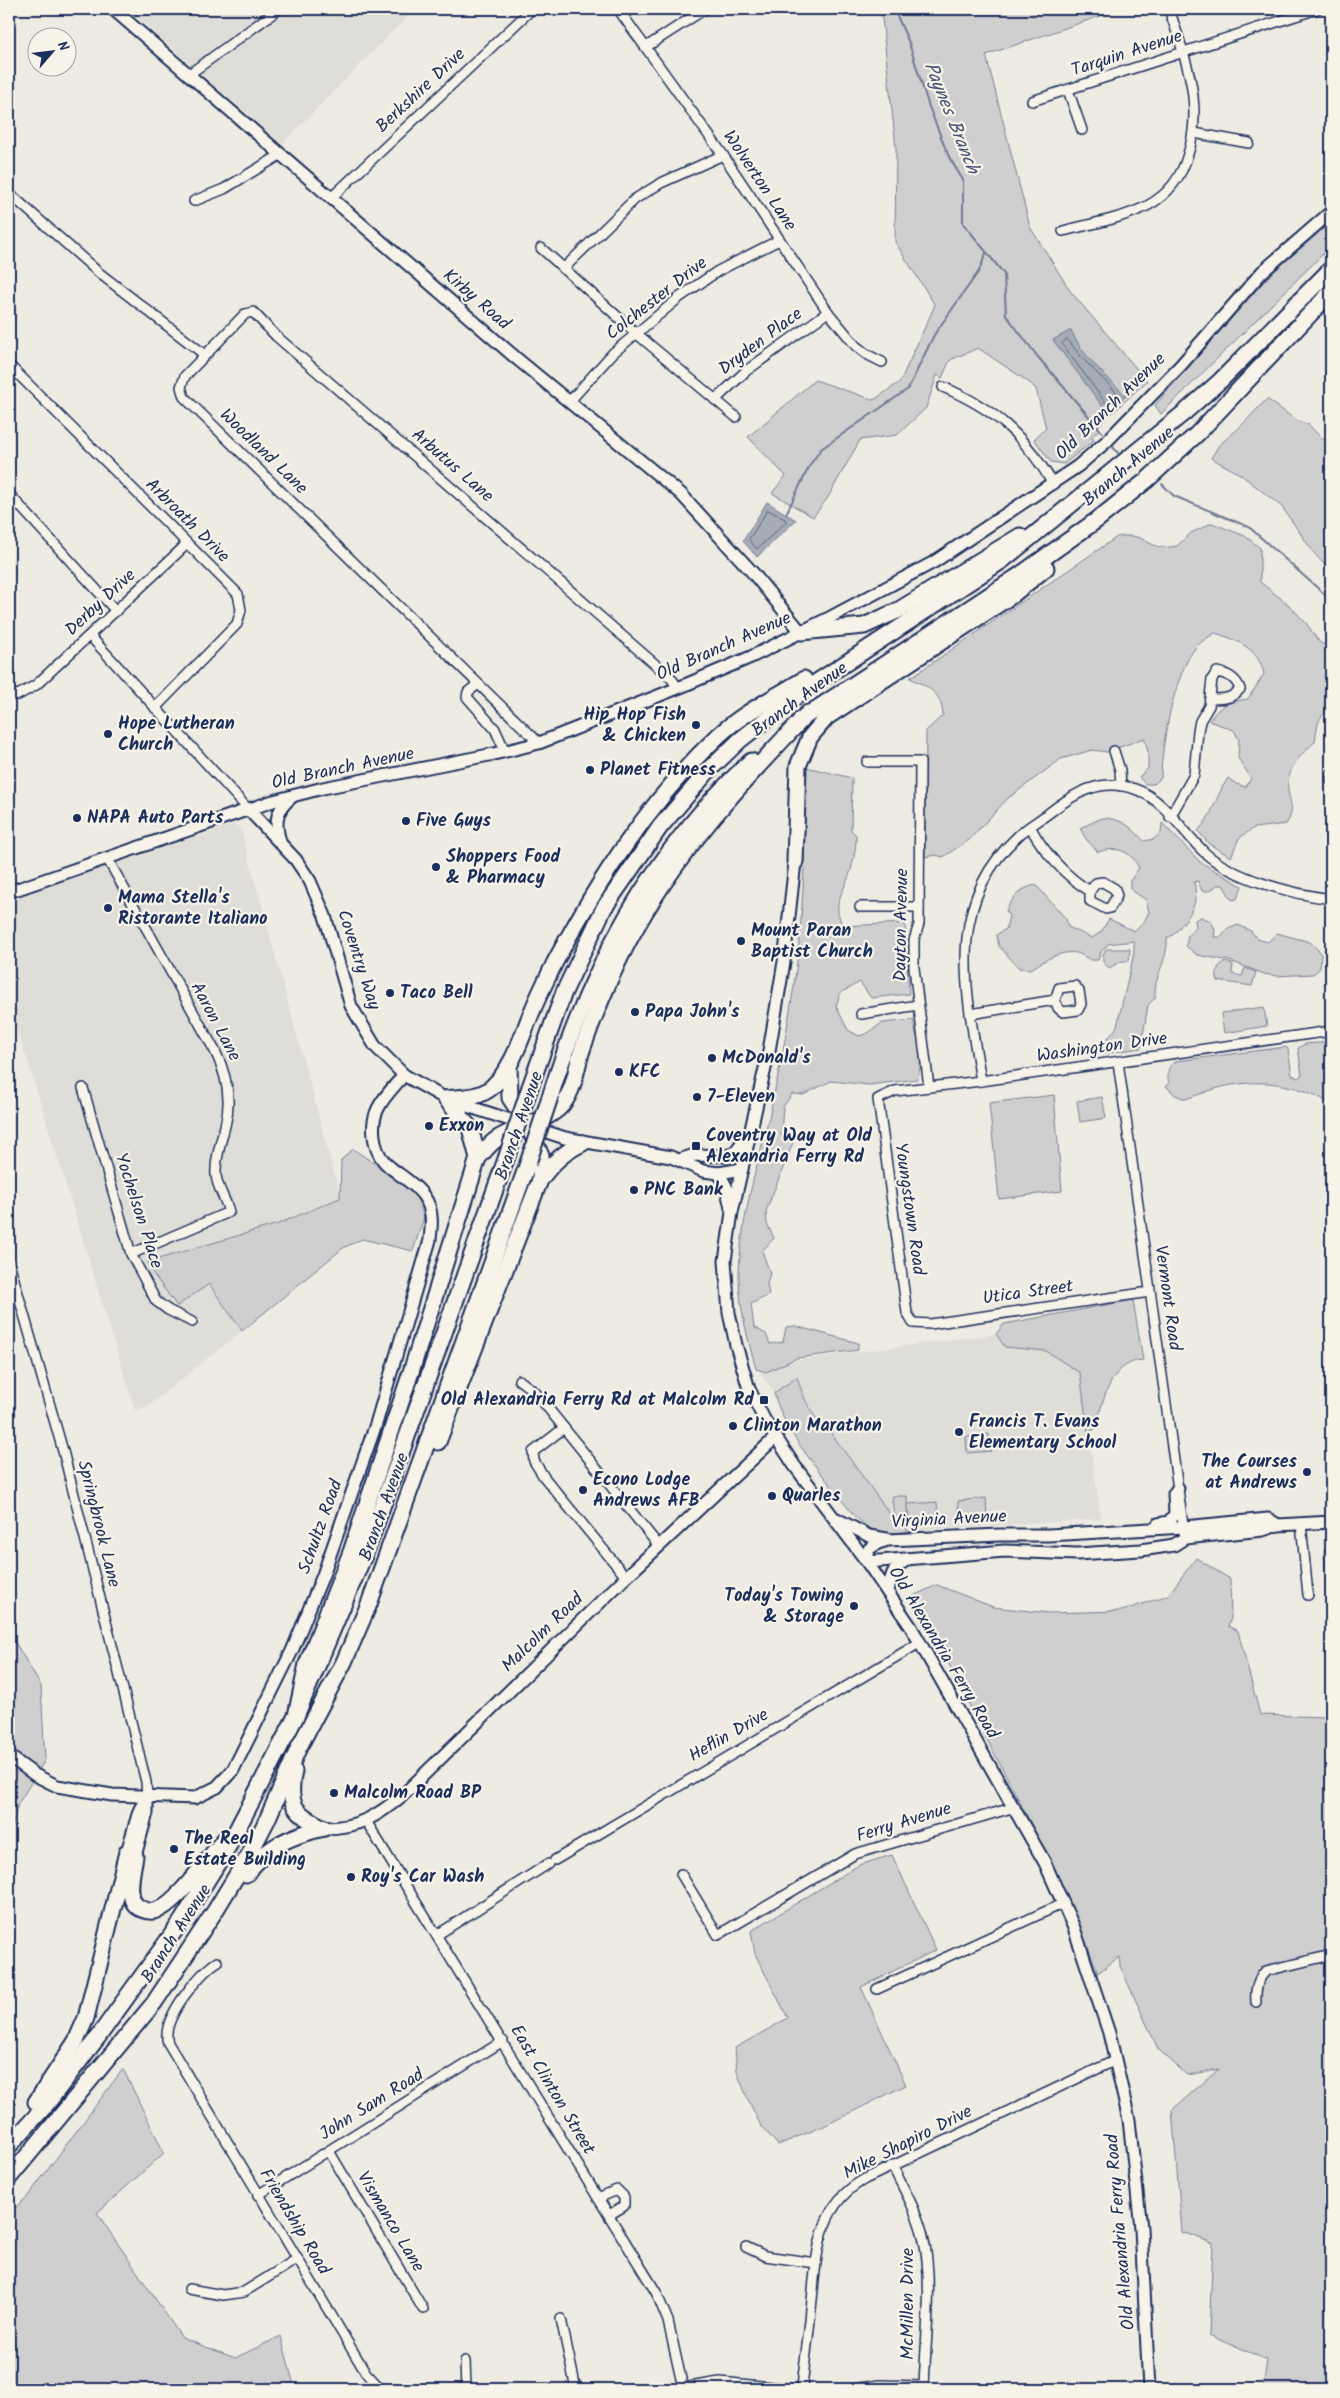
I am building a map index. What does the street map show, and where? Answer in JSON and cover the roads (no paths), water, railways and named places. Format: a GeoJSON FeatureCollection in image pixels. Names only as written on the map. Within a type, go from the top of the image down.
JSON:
{"type":"FeatureCollection","features":[{"type":"Feature","properties":{"kind":"highway","name":"Branch Avenue"},"geometry":{"type":"LineString","coordinates":[[9,2146],[46,2104],[115,2015],[181,1922],[244,1818],[296,1716],[368,1546],[564,992],[604,908],[665,820],[740,740],[803,691],[1003,560],[1162,432],[1220,381],[1331,269]]}},
{"type":"Feature","properties":{"kind":"highway","name":"Branch Avenue"},"geometry":{"type":"LineString","coordinates":[[9,2178],[154,2004],[249,1855],[299,1748],[344,1662],[369,1604],[528,1163],[572,1029],[594,976],[654,871],[712,799],[769,742],[808,714],[1017,577],[1097,520],[1146,480],[1198,433],[1331,292]]}},
{"type":"Feature","properties":{"kind":"highway"},"geometry":{"type":"LineString","coordinates":[[795,862],[798,766],[810,737],[827,717],[1011,596],[1103,522],[1146,480]]}},
{"type":"Feature","properties":{"kind":"highway"},"geometry":{"type":"LineString","coordinates":[[801,632],[864,626],[897,611],[994,553],[1080,497]]}},
{"type":"Feature","properties":{"kind":"highway"},"geometry":{"type":"LineString","coordinates":[[446,1099],[480,1095],[492,1087],[509,1066],[540,992],[574,926],[610,866],[649,810],[720,734],[751,711],[824,666],[896,630]]}},
{"type":"Feature","properties":{"kind":"highway"},"geometry":{"type":"LineString","coordinates":[[296,1716],[307,1664],[351,1552],[411,1372],[478,1158],[496,1139],[528,1126],[558,1109],[573,1088],[582,1049],[602,997],[628,942],[661,886],[701,831],[758,765],[808,714]]}},
{"type":"Feature","properties":{"kind":"highway"},"geometry":{"type":"LineString","coordinates":[[509,1066],[510,1098],[528,1126],[541,1156],[540,1180]]}},
{"type":"Feature","properties":{"kind":"highway"},"geometry":{"type":"LineString","coordinates":[[446,1099],[470,1128],[478,1158]]}},
{"type":"Feature","properties":{"kind":"highway"},"geometry":{"type":"LineString","coordinates":[[396,1528],[422,1480],[451,1414],[540,1180],[553,1162],[567,1151],[583,1143]]}},
{"type":"Feature","properties":{"kind":"highway"},"geometry":{"type":"LineString","coordinates":[[299,1748],[291,1798],[296,1812],[324,1828]]}},
{"type":"Feature","properties":{"kind":"highway"},"geometry":{"type":"LineString","coordinates":[[131,1854],[130,1888],[133,1900],[138,1908],[151,1912],[161,1908],[176,1895],[244,1818]]}},
{"type":"Feature","properties":{"kind":"highway"},"geometry":{"type":"LineString","coordinates":[[203,1929],[254,1864],[275,1845],[294,1835],[324,1828]]}},
{"type":"Feature","properties":{"kind":"highway"},"geometry":{"type":"LineString","coordinates":[[9,2146],[76,2041],[86,2018],[131,1854]]}},
{"type":"Feature","properties":{"kind":"main road","name":"Kirby Road"},"geometry":{"type":"LineString","coordinates":[[113,9],[280,155],[569,402],[681,494],[748,566],[801,632]]}},
{"type":"Feature","properties":{"kind":"main road","name":"Old Branch Avenue"},"geometry":{"type":"LineString","coordinates":[[9,892],[248,809],[295,795],[505,752],[539,743],[678,688],[801,632],[934,562],[1054,484],[1094,453],[1198,347],[1262,272],[1331,212]]}},
{"type":"Feature","properties":{"kind":"main road"},"geometry":{"type":"LineString","coordinates":[[280,843],[276,818],[286,801],[295,795]]}},
{"type":"Feature","properties":{"kind":"main road","name":"Coventry Way"},"geometry":{"type":"LineString","coordinates":[[248,809],[304,871],[318,897],[348,997],[358,1020],[379,1050],[404,1076],[446,1099],[583,1143],[679,1160],[704,1171],[719,1173],[742,1170]]}},
{"type":"Feature","properties":{"kind":"main road","name":"Old Alexandria Ferry Road"},"geometry":{"type":"LineString","coordinates":[[795,862],[779,990],[768,1059],[732,1212],[725,1261],[732,1329],[750,1390],[775,1438],[867,1562],[921,1642],[1046,1863],[1064,1903],[1092,1978],[1116,2060],[1129,2120],[1139,2196],[1149,2389]]}},
{"type":"Feature","properties":{"kind":"main road","name":"Schultz Road"},"geometry":{"type":"LineString","coordinates":[[9,1756],[35,1775],[68,1789],[112,1796],[195,1798],[217,1787],[233,1770],[292,1651],[345,1514],[376,1424],[430,1240],[432,1219],[428,1204],[418,1189],[388,1166],[380,1157],[373,1132],[374,1117],[383,1100],[404,1076]]}},
{"type":"Feature","properties":{"kind":"main road","name":"Coventry Way"},"geometry":{"type":"LineString","coordinates":[[679,1160],[694,1155],[714,1154],[728,1156],[736,1151],[751,1129]]}},
{"type":"Feature","properties":{"kind":"main road"},"geometry":{"type":"LineString","coordinates":[[714,1154],[742,1170]]}},
{"type":"Feature","properties":{"kind":"main road"},"geometry":{"type":"LineString","coordinates":[[719,1173],[726,1186],[732,1212]]}},
{"type":"Feature","properties":{"kind":"main road","name":"Malcolm Road"},"geometry":{"type":"LineString","coordinates":[[324,1828],[346,1826],[366,1821],[404,1794],[626,1577],[775,1438]]}},
{"type":"Feature","properties":{"kind":"main road"},"geometry":{"type":"LineString","coordinates":[[1148,1529],[1172,1519],[1176,1511],[1174,1494],[1178,1488]]}},
{"type":"Feature","properties":{"kind":"main road"},"geometry":{"type":"LineString","coordinates":[[832,1516],[869,1536],[888,1540]]}},
{"type":"Feature","properties":{"kind":"main road","name":"Virginia Avenue"},"geometry":{"type":"LineString","coordinates":[[1184,1533],[1174,1545],[1101,1552],[1077,1554],[1005,1551],[867,1562],[869,1549],[878,1543],[888,1540],[1000,1535],[1049,1535],[1148,1529],[1184,1533],[1263,1530],[1278,1525],[1331,1522]]}},
{"type":"Feature","properties":{"kind":"main road"},"geometry":{"type":"LineString","coordinates":[[888,1592],[894,1569],[910,1559]]}},
{"type":"Feature","properties":{"kind":"main road"},"geometry":{"type":"LineString","coordinates":[[131,1854],[139,1811],[147,1796]]}},
{"type":"Feature","properties":{"kind":"street"},"geometry":{"type":"LineString","coordinates":[[188,75],[279,9]]}},
{"type":"Feature","properties":{"kind":"street","name":"Berkshire Drive"},"geometry":{"type":"LineString","coordinates":[[332,198],[532,9]]}},
{"type":"Feature","properties":{"kind":"street","name":"Wolverton Lane"},"geometry":{"type":"LineString","coordinates":[[618,9],[723,155],[828,312],[856,346],[866,354],[882,362]]}},
{"type":"Feature","properties":{"kind":"street"},"geometry":{"type":"LineString","coordinates":[[646,47],[705,9]]}},
{"type":"Feature","properties":{"kind":"street"},"geometry":{"type":"LineString","coordinates":[[1063,231],[1124,215],[1146,206],[1161,197],[1181,173],[1194,133],[1194,97],[1183,52],[1169,9]]}},
{"type":"Feature","properties":{"kind":"street","name":"Tarquin Avenue"},"geometry":{"type":"LineString","coordinates":[[1032,101],[1317,9]]}},
{"type":"Feature","properties":{"kind":"street"},"geometry":{"type":"LineString","coordinates":[[1068,90],[1082,130]]}},
{"type":"Feature","properties":{"kind":"street"},"geometry":{"type":"LineString","coordinates":[[1194,133],[1249,143]]}},
{"type":"Feature","properties":{"kind":"street"},"geometry":{"type":"LineString","coordinates":[[194,201],[224,189],[280,155]]}},
{"type":"Feature","properties":{"kind":"street"},"geometry":{"type":"LineString","coordinates":[[563,269],[598,233],[642,194],[723,155]]}},
{"type":"Feature","properties":{"kind":"street"},"geometry":{"type":"LineString","coordinates":[[9,193],[105,278],[205,355]]}},
{"type":"Feature","properties":{"kind":"street","name":"Colchester Drive"},"geometry":{"type":"LineString","coordinates":[[569,402],[614,353],[680,297],[709,276],[779,240]]}},
{"type":"Feature","properties":{"kind":"street"},"geometry":{"type":"LineString","coordinates":[[540,248],[636,334],[736,417]]}},
{"type":"Feature","properties":{"kind":"street","name":"Arbutus Lane"},"geometry":{"type":"LineString","coordinates":[[205,355],[245,314],[252,312],[299,356],[594,610],[671,678],[678,688]]}},
{"type":"Feature","properties":{"kind":"street","name":"Dryden Place"},"geometry":{"type":"LineString","coordinates":[[715,400],[752,367],[828,312]]}},
{"type":"Feature","properties":{"kind":"street","name":"Woodland Lane"},"geometry":{"type":"LineString","coordinates":[[205,355],[181,383],[182,392],[190,404],[539,743]]}},
{"type":"Feature","properties":{"kind":"street","name":"Arbroath Drive"},"geometry":{"type":"LineString","coordinates":[[9,365],[238,594],[241,603],[241,618],[219,644],[155,708]]}},
{"type":"Feature","properties":{"kind":"street"},"geometry":{"type":"LineString","coordinates":[[943,387],[975,401],[1009,426],[1037,457],[1054,484]]}},
{"type":"Feature","properties":{"kind":"street"},"geometry":{"type":"LineString","coordinates":[[9,494],[116,612]]}},
{"type":"Feature","properties":{"kind":"street","name":"Derby Drive"},"geometry":{"type":"LineString","coordinates":[[9,694],[14,696],[24,693],[36,685],[187,544]]}},
{"type":"Feature","properties":{"kind":"street","name":"Coventry Way"},"geometry":{"type":"LineString","coordinates":[[90,636],[248,809]]}},
{"type":"Feature","properties":{"kind":"street"},"geometry":{"type":"LineString","coordinates":[[478,684],[468,692],[467,697],[495,728],[505,752]]}},
{"type":"Feature","properties":{"kind":"street"},"geometry":{"type":"LineString","coordinates":[[1170,817],[1194,775],[1198,731],[1211,699]]}},
{"type":"Feature","properties":{"kind":"street"},"geometry":{"type":"LineString","coordinates":[[1114,751],[1120,770],[1121,786]]}},
{"type":"Feature","properties":{"kind":"street","name":"Dayton Avenue"},"geometry":{"type":"LineString","coordinates":[[867,762],[920,762],[919,924],[914,937],[914,953],[918,1005],[929,1087]]}},
{"type":"Feature","properties":{"kind":"street"},"geometry":{"type":"LineString","coordinates":[[1331,774],[1331,780]]}},
{"type":"Feature","properties":{"kind":"street"},"geometry":{"type":"LineString","coordinates":[[981,1081],[970,1014],[965,956],[966,933],[974,902],[981,885],[1019,834],[1031,828],[1081,791],[1102,784],[1121,786],[1144,793],[1205,853],[1230,869],[1276,886],[1331,899]]}},
{"type":"Feature","properties":{"kind":"street"},"geometry":{"type":"LineString","coordinates":[[1031,828],[1058,864],[1090,891]]}},
{"type":"Feature","properties":{"kind":"street","name":"Aaron Lane"},"geometry":{"type":"LineString","coordinates":[[107,858],[212,1045],[224,1072],[228,1090],[228,1113],[217,1160],[216,1176],[229,1212],[226,1215],[132,1254]]}},
{"type":"Feature","properties":{"kind":"street"},"geometry":{"type":"LineString","coordinates":[[860,907],[919,907]]}},
{"type":"Feature","properties":{"kind":"street"},"geometry":{"type":"LineString","coordinates":[[970,1014],[1055,1000]]}},
{"type":"Feature","properties":{"kind":"street"},"geometry":{"type":"LineString","coordinates":[[860,1014],[918,1005]]}},
{"type":"Feature","properties":{"kind":"street","name":"Washington Drive"},"geometry":{"type":"LineString","coordinates":[[878,1099],[889,1093],[1331,1031]]}},
{"type":"Feature","properties":{"kind":"street","name":"Vermont Road"},"geometry":{"type":"LineString","coordinates":[[1118,1062],[1184,1533]]}},
{"type":"Feature","properties":{"kind":"street","name":"Yochelson Place"},"geometry":{"type":"LineString","coordinates":[[83,1088],[132,1254],[156,1301],[168,1310],[192,1322]]}},
{"type":"Feature","properties":{"kind":"street","name":"Youngstown Road"},"geometry":{"type":"LineString","coordinates":[[878,1099],[907,1313],[911,1322]]}},
{"type":"Feature","properties":{"kind":"street","name":"Springbrook Lane"},"geometry":{"type":"LineString","coordinates":[[9,1262],[63,1451],[146,1782],[147,1796]]}},
{"type":"Feature","properties":{"kind":"street","name":"Utica Street"},"geometry":{"type":"LineString","coordinates":[[911,1322],[930,1324],[1150,1292]]}},
{"type":"Feature","properties":{"kind":"street"},"geometry":{"type":"LineString","coordinates":[[519,1380],[535,1392],[659,1546]]}},
{"type":"Feature","properties":{"kind":"street"},"geometry":{"type":"LineString","coordinates":[[564,1428],[533,1452],[534,1461],[544,1477],[626,1577]]}},
{"type":"Feature","properties":{"kind":"street"},"geometry":{"type":"LineString","coordinates":[[1301,1523],[1308,1595]]}},
{"type":"Feature","properties":{"kind":"street","name":"Heflin Drive"},"geometry":{"type":"LineString","coordinates":[[437,1935],[551,1862],[921,1642]]}},
{"type":"Feature","properties":{"kind":"street","name":"Ferry Avenue"},"geometry":{"type":"LineString","coordinates":[[681,1874],[718,1935],[808,1881],[861,1852],[1015,1807]]}},
{"type":"Feature","properties":{"kind":"street","name":"East Clinton Street"},"geometry":{"type":"LineString","coordinates":[[366,1821],[649,2280],[664,2308],[671,2332],[680,2388]]}},
{"type":"Feature","properties":{"kind":"street"},"geometry":{"type":"LineString","coordinates":[[877,1990],[1064,1903]]}},
{"type":"Feature","properties":{"kind":"street"},"geometry":{"type":"LineString","coordinates":[[1256,2002],[1256,1992],[1260,1977],[1266,1971],[1331,1955]]}},
{"type":"Feature","properties":{"kind":"street","name":"Friendship Road"},"geometry":{"type":"LineString","coordinates":[[217,1962],[202,1974],[174,2012],[167,2027],[168,2043],[366,2373],[380,2389]]}},
{"type":"Feature","properties":{"kind":"street","name":"John Sam Road"},"geometry":{"type":"LineString","coordinates":[[258,2195],[503,2041]]}},
{"type":"Feature","properties":{"kind":"street","name":"Mike Shapiro Drive"},"geometry":{"type":"LineString","coordinates":[[802,2389],[816,2263],[823,2230],[844,2194],[860,2182],[892,2165],[1116,2060]]}},
{"type":"Feature","properties":{"kind":"street","name":"Vismanco Lane"},"geometry":{"type":"LineString","coordinates":[[329,2151],[423,2310]]}},
{"type":"Feature","properties":{"kind":"street","name":"McMillen Drive"},"geometry":{"type":"LineString","coordinates":[[892,2165],[917,2217],[925,2246],[927,2296],[924,2388]]}},
{"type":"Feature","properties":{"kind":"street"},"geometry":{"type":"LineString","coordinates":[[598,2198],[614,2190],[617,2190],[624,2197],[624,2206],[609,2215]]}},
{"type":"Feature","properties":{"kind":"street"},"geometry":{"type":"LineString","coordinates":[[746,2247],[765,2256],[816,2263]]}},
{"type":"Feature","properties":{"kind":"street"},"geometry":{"type":"LineString","coordinates":[[189,2289],[223,2295],[244,2292],[297,2259]]}},
{"type":"Feature","properties":{"kind":"street"},"geometry":{"type":"LineString","coordinates":[[561,2319],[576,2389]]}},
{"type":"Feature","properties":{"kind":"street"},"geometry":{"type":"LineString","coordinates":[[465,2361],[466,2389]]}},
{"type":"Feature","properties":{"kind":"street"},"geometry":{"type":"LineString","coordinates":[[680,2388],[720,2382],[794,2389]]}},
{"type":"Feature","properties":{"kind":"street"},"geometry":{"type":"LineString","coordinates":[[854,2389],[879,2385],[924,2388]]}},
{"type":"Feature","properties":{"kind":"water"},"geometry":{"type":"Polygon","coordinates":[[[1071,330],[1088,357],[1126,396],[1106,411],[1053,340],[1071,330]]]}},
{"type":"Feature","properties":{"kind":"water"},"geometry":{"type":"Polygon","coordinates":[[[767,502],[796,520],[757,557],[743,541],[767,502]]]}},
{"type":"Feature","properties":{"kind":"waterway","name":"Paynes Branch"},"geometry":{"type":"LineString","coordinates":[[894,9],[909,43],[929,107],[949,157],[963,180],[963,223],[1004,274],[1006,315],[1038,357],[1102,432]]}},
{"type":"Feature","properties":{"kind":"waterway"},"geometry":{"type":"LineString","coordinates":[[786,514],[810,465],[821,449],[908,389],[934,335],[979,271],[986,253]]}},
{"type":"Feature","properties":{"kind":"waterway","name":"Paynes Branch"},"geometry":{"type":"LineString","coordinates":[[1112,446],[1118,453]]}},
{"type":"Feature","properties":{"kind":"waterway","name":"Paynes Branch"},"geometry":{"type":"LineString","coordinates":[[1162,484],[1174,496],[1249,527],[1331,600]]}},
{"type":"Feature","properties":{"kind":"waterway"},"geometry":{"type":"LineString","coordinates":[[9,1708],[14,1725],[9,1741]]}},
{"type":"Feature","properties":{"kind":"place","name":"Hip Hop Fish & Chicken"},"geometry":{"type":"Point","coordinates":[696,725]}},
{"type":"Feature","properties":{"kind":"place","name":"Hope Lutheran Church"},"geometry":{"type":"Point","coordinates":[108,734]}},
{"type":"Feature","properties":{"kind":"place","name":"Planet Fitness"},"geometry":{"type":"Point","coordinates":[590,770]}},
{"type":"Feature","properties":{"kind":"place","name":"NAPA Auto Parts"},"geometry":{"type":"Point","coordinates":[77,818]}},
{"type":"Feature","properties":{"kind":"place","name":"Five Guys"},"geometry":{"type":"Point","coordinates":[406,821]}},
{"type":"Feature","properties":{"kind":"place","name":"Shoppers Food & Pharmacy"},"geometry":{"type":"Point","coordinates":[436,867]}},
{"type":"Feature","properties":{"kind":"place","name":"Mama Stella's Ristorante Italiano"},"geometry":{"type":"Point","coordinates":[108,908]}},
{"type":"Feature","properties":{"kind":"place","name":"Mount Paran Baptist Church"},"geometry":{"type":"Point","coordinates":[741,941]}},
{"type":"Feature","properties":{"kind":"place","name":"Taco Bell"},"geometry":{"type":"Point","coordinates":[390,993]}},
{"type":"Feature","properties":{"kind":"place","name":"Papa John's"},"geometry":{"type":"Point","coordinates":[635,1012]}},
{"type":"Feature","properties":{"kind":"place","name":"McDonald's"},"geometry":{"type":"Point","coordinates":[712,1058]}},
{"type":"Feature","properties":{"kind":"place","name":"KFC"},"geometry":{"type":"Point","coordinates":[619,1072]}},
{"type":"Feature","properties":{"kind":"place","name":"7-Eleven"},"geometry":{"type":"Point","coordinates":[697,1097]}},
{"type":"Feature","properties":{"kind":"place","name":"Exxon"},"geometry":{"type":"Point","coordinates":[429,1126]}},
{"type":"Feature","properties":{"kind":"place","name":"Coventry Way at Old Alexandria Ferry Rd"},"geometry":{"type":"Point","coordinates":[696,1146]}},
{"type":"Feature","properties":{"kind":"place","name":"PNC Bank"},"geometry":{"type":"Point","coordinates":[634,1190]}},
{"type":"Feature","properties":{"kind":"place","name":"Old Alexandria Ferry Rd at Malcolm Rd"},"geometry":{"type":"Point","coordinates":[764,1400]}},
{"type":"Feature","properties":{"kind":"place","name":"Clinton Marathon"},"geometry":{"type":"Point","coordinates":[733,1426]}},
{"type":"Feature","properties":{"kind":"place","name":"Francis T. Evans Elementary School"},"geometry":{"type":"Point","coordinates":[959,1432]}},
{"type":"Feature","properties":{"kind":"place","name":"The Courses at Andrews"},"geometry":{"type":"Point","coordinates":[1307,1472]}},
{"type":"Feature","properties":{"kind":"place","name":"Econo Lodge Andrews AFB"},"geometry":{"type":"Point","coordinates":[583,1490]}},
{"type":"Feature","properties":{"kind":"place","name":"Quarles"},"geometry":{"type":"Point","coordinates":[772,1496]}},
{"type":"Feature","properties":{"kind":"place","name":"Today's Towing & Storage"},"geometry":{"type":"Point","coordinates":[854,1606]}},
{"type":"Feature","properties":{"kind":"place","name":"Malcolm Road BP"},"geometry":{"type":"Point","coordinates":[334,1793]}},
{"type":"Feature","properties":{"kind":"place","name":"The Real Estate Building"},"geometry":{"type":"Point","coordinates":[174,1849]}},
{"type":"Feature","properties":{"kind":"place","name":"Roy's Car Wash"},"geometry":{"type":"Point","coordinates":[351,1877]}}]}
